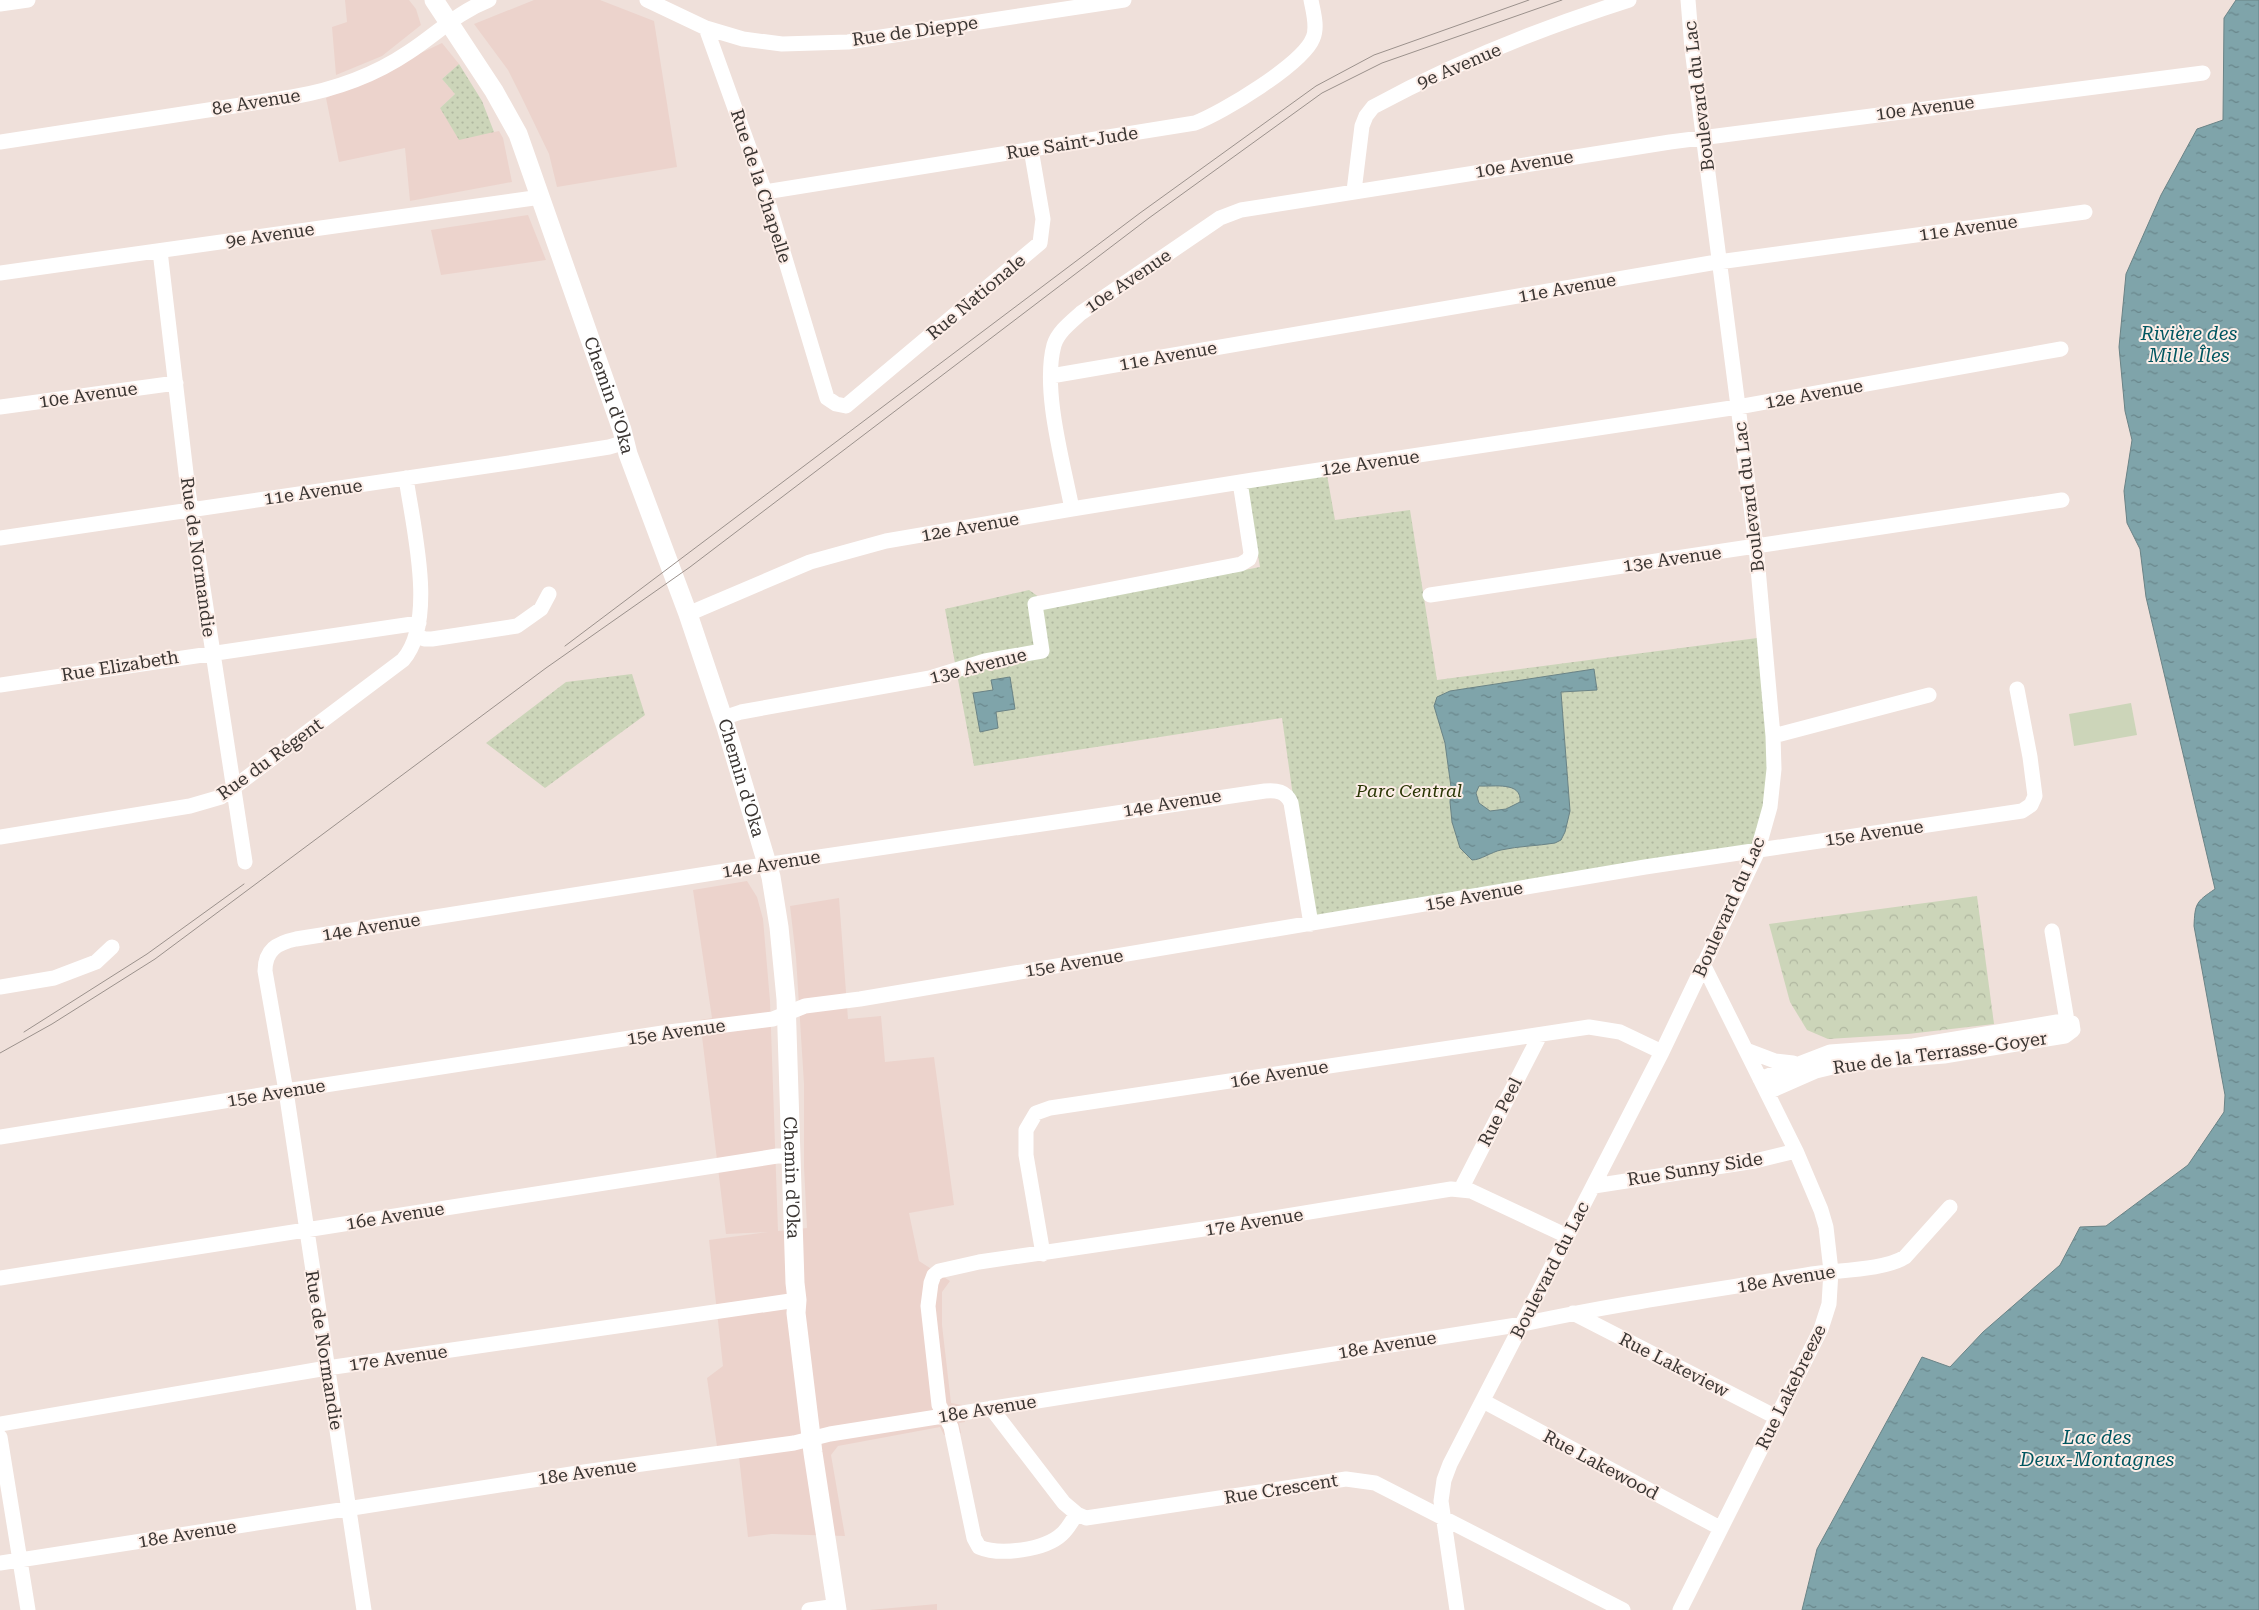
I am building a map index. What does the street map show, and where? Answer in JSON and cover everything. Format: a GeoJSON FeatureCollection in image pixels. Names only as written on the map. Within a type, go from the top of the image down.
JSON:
{"type":"FeatureCollection","features":[{"type":"Feature","properties":{"kind":"main road","name":"Chemin d'Oka"},"geometry":{"type":"LineString","coordinates":[[434,0],[485,76],[513,124],[626,442],[628,454],[688,614],[723,718],[767,865],[780,935],[786,1013],[797,1300],[796,1318],[811,1438],[837,1608]]}},
{"type":"Feature","properties":{"kind":"street"},"geometry":{"type":"LineString","coordinates":[[0,4],[28,0]]}},
{"type":"Feature","properties":{"kind":"street","name":"8e Avenue"},"geometry":{"type":"LineString","coordinates":[[0,142],[309,94],[347,82],[397,60],[466,10],[490,0]]}},
{"type":"Feature","properties":{"kind":"street"},"geometry":{"type":"LineString","coordinates":[[647,0],[706,28]]}},
{"type":"Feature","properties":{"kind":"street","name":"Rue de Dieppe"},"geometry":{"type":"LineString","coordinates":[[706,28],[743,39],[782,44],[848,42],[1124,0]]}},
{"type":"Feature","properties":{"kind":"street","name":"Rue Saint-Jude"},"geometry":{"type":"LineString","coordinates":[[765,192],[1196,123],[1212,117],[1304,54],[1314,37],[1315,20],[1311,0]]}},
{"type":"Feature","properties":{"kind":"street","name":"9e Avenue"},"geometry":{"type":"LineString","coordinates":[[1354,191],[1362,126],[1366,116],[1373,107],[1452,66],[1572,19],[1629,0]]}},
{"type":"Feature","properties":{"kind":"street","name":"Boulevard du Lac"},"geometry":{"type":"LineString","coordinates":[[1457,1610],[1441,1501],[1444,1480],[1662,1052],[1758,850],[1770,807],[1774,768],[1773,736],[1756,546],[1719,262],[1705,137],[1692,49],[1689,3]]}},
{"type":"Feature","properties":{"kind":"street","name":"Rue de la Chapelle"},"geometry":{"type":"LineString","coordinates":[[706,28],[765,192],[827,398],[836,404]]}},
{"type":"Feature","properties":{"kind":"street","name":"10e Avenue"},"geometry":{"type":"LineString","coordinates":[[1072,508],[1052,403],[1051,376],[1054,344],[1063,329],[1081,312],[1220,218],[1240,210],[1705,137],[2203,73]]}},
{"type":"Feature","properties":{"kind":"street","name":"Rue Nationale"},"geometry":{"type":"LineString","coordinates":[[836,404],[846,406],[1040,244],[1043,219],[1031,150]]}},
{"type":"Feature","properties":{"kind":"street","name":"9e Avenue"},"geometry":{"type":"LineString","coordinates":[[0,273],[540,197]]}},
{"type":"Feature","properties":{"kind":"street","name":"11e Avenue"},"geometry":{"type":"LineString","coordinates":[[1051,376],[1719,262],[2085,212]]}},
{"type":"Feature","properties":{"kind":"street","name":"Rue de Normandie"},"geometry":{"type":"LineString","coordinates":[[160,251],[192,509],[245,862]]}},
{"type":"Feature","properties":{"kind":"street","name":"12e Avenue"},"geometry":{"type":"LineString","coordinates":[[688,614],[810,562],[886,541],[1072,508],[1738,407],[2061,350]]}},
{"type":"Feature","properties":{"kind":"street","name":"10e Avenue"},"geometry":{"type":"LineString","coordinates":[[0,407],[176,383]]}},
{"type":"Feature","properties":{"kind":"street","name":"11e Avenue"},"geometry":{"type":"LineString","coordinates":[[0,538],[609,447],[626,442]]}},
{"type":"Feature","properties":{"kind":"street","name":"Rue du Régent"},"geometry":{"type":"LineString","coordinates":[[0,837],[190,806],[222,797],[234,786],[386,675],[412,650],[418,628],[422,594],[406,478]]}},
{"type":"Feature","properties":{"kind":"street","name":"13e Avenue"},"geometry":{"type":"LineString","coordinates":[[723,718],[740,712],[930,678],[984,661],[1042,650],[1035,604],[1241,564],[1249,559],[1252,553],[1240,482]]}},
{"type":"Feature","properties":{"kind":"street","name":"13e Avenue"},"geometry":{"type":"LineString","coordinates":[[1430,595],[2062,500]]}},
{"type":"Feature","properties":{"kind":"street"},"geometry":{"type":"LineString","coordinates":[[418,628],[424,639],[432,639],[517,626],[541,609],[549,594]]}},
{"type":"Feature","properties":{"kind":"street","name":"Rue Elizabeth"},"geometry":{"type":"LineString","coordinates":[[0,685],[212,652],[418,628]]}},
{"type":"Feature","properties":{"kind":"street","name":"15e Avenue"},"geometry":{"type":"LineString","coordinates":[[0,1137],[669,1032],[773,1019],[805,1006],[860,999],[1645,867],[2022,811],[2030,805],[2035,796],[2030,757],[2017,689]]}},
{"type":"Feature","properties":{"kind":"street"},"geometry":{"type":"LineString","coordinates":[[1773,736],[1929,696]]}},
{"type":"Feature","properties":{"kind":"street","name":"14e Avenue"},"geometry":{"type":"LineString","coordinates":[[286,1091],[265,971],[267,956],[277,944],[296,939],[767,865],[1239,793],[1272,790],[1286,795],[1291,803],[1312,924]]}},
{"type":"Feature","properties":{"kind":"street","name":"Rue de la Terrasse-Goyer"},"geometry":{"type":"LineString","coordinates":[[1768,1092],[1816,1071],[1845,1064],[1944,1056],[2065,1036],[2073,1030],[2072,1023],[2068,1021],[2052,931]]}},
{"type":"Feature","properties":{"kind":"street"},"geometry":{"type":"LineString","coordinates":[[0,987],[54,978],[96,962],[112,947]]}},
{"type":"Feature","properties":{"kind":"street","name":"Rue Lakebreeze"},"geometry":{"type":"LineString","coordinates":[[1680,1610],[1822,1329],[1829,1304],[1831,1271],[1826,1227],[1796,1151],[1703,964]]}},
{"type":"Feature","properties":{"kind":"street","name":"Rue de la Terrasse-Goyer"},"geometry":{"type":"LineString","coordinates":[[1760,1078],[1795,1063],[1830,1052],[1913,1046],[2068,1021]]}},
{"type":"Feature","properties":{"kind":"street","name":"16e Avenue"},"geometry":{"type":"LineString","coordinates":[[1044,1254],[1026,1155],[1026,1130],[1036,1113],[1050,1108],[1589,1027],[1620,1032],[1662,1052]]}},
{"type":"Feature","properties":{"kind":"street","name":"Rue Peel"},"geometry":{"type":"LineString","coordinates":[[1460,1189],[1540,1035]]}},
{"type":"Feature","properties":{"kind":"street","name":"Rue de la Terrasse-Goyer"},"geometry":{"type":"LineString","coordinates":[[1746,1050],[1774,1061],[1795,1063]]}},
{"type":"Feature","properties":{"kind":"street","name":"Rue de Normandie"},"geometry":{"type":"LineString","coordinates":[[286,1091],[364,1610]]}},
{"type":"Feature","properties":{"kind":"street","name":"Rue Sunny Side"},"geometry":{"type":"LineString","coordinates":[[1594,1186],[1755,1161],[1796,1151]]}},
{"type":"Feature","properties":{"kind":"street","name":"16e Avenue"},"geometry":{"type":"LineString","coordinates":[[0,1278],[660,1176],[777,1156],[790,1156]]}},
{"type":"Feature","properties":{"kind":"street","name":"17e Avenue"},"geometry":{"type":"LineString","coordinates":[[945,1417],[940,1405],[928,1306],[934,1276],[948,1267],[1044,1254],[1460,1189],[1471,1191],[1567,1236]]}},
{"type":"Feature","properties":{"kind":"street","name":"18e Avenue"},"geometry":{"type":"LineString","coordinates":[[0,1563],[584,1472],[794,1443],[811,1438],[991,1408],[1523,1324],[1572,1313],[1831,1271],[1895,1263],[1905,1257],[1950,1207]]}},
{"type":"Feature","properties":{"kind":"street","name":"17e Avenue"},"geometry":{"type":"LineString","coordinates":[[0,1424],[327,1368],[797,1300]]}},
{"type":"Feature","properties":{"kind":"street","name":"Rue Lakeview"},"geometry":{"type":"LineString","coordinates":[[1572,1313],[1776,1417]]}},
{"type":"Feature","properties":{"kind":"street","name":"Rue Lakewood"},"geometry":{"type":"LineString","coordinates":[[1483,1402],[1720,1528]]}},
{"type":"Feature","properties":{"kind":"street"},"geometry":{"type":"LineString","coordinates":[[945,1417],[951,1427],[974,1538],[979,1547],[1000,1552],[1046,1544],[1063,1534],[1077,1514],[1064,1502],[991,1408]]}},
{"type":"Feature","properties":{"kind":"street"},"geometry":{"type":"LineString","coordinates":[[0,1437],[28,1610]]}},
{"type":"Feature","properties":{"kind":"street","name":"Rue Crescent"},"geometry":{"type":"LineString","coordinates":[[1077,1514],[1086,1518],[1105,1516],[1346,1479],[1375,1483],[1623,1610]]}},
{"type":"Feature","properties":{"kind":"street"},"geometry":{"type":"LineString","coordinates":[[809,1610],[837,1608]]}},
{"type":"Feature","properties":{"kind":"shaded area"},"geometry":{"type":"Polygon","coordinates":[[[345,0],[409,0],[416,9],[421,25],[382,56],[336,75],[332,27],[347,22],[345,0]]]}},
{"type":"Feature","properties":{"kind":"shaded area"},"geometry":{"type":"Polygon","coordinates":[[[534,0],[600,0],[654,21],[677,167],[557,187],[549,154],[508,70],[474,24],[534,0]]]}},
{"type":"Feature","properties":{"kind":"shaded area"},"geometry":{"type":"Polygon","coordinates":[[[442,43],[459,64],[442,79],[455,94],[440,108],[494,132],[499,131],[503,138],[512,182],[410,201],[405,148],[339,162],[326,98],[442,43]]]}},
{"type":"Feature","properties":{"kind":"shaded area"},"geometry":{"type":"Polygon","coordinates":[[[528,215],[546,260],[441,275],[431,230],[528,215]]]}},
{"type":"Feature","properties":{"kind":"shaded area"},"geometry":{"type":"Polygon","coordinates":[[[747,881],[757,897],[763,919],[770,1001],[778,1231],[807,1228],[804,1167],[804,1084],[796,957],[790,906],[839,898],[848,1019],[881,1016],[885,1062],[934,1057],[954,1205],[909,1213],[919,1261],[950,1281],[942,1292],[942,1325],[951,1403],[962,1405],[965,1422],[959,1423],[961,1433],[944,1435],[940,1427],[838,1446],[831,1455],[845,1536],[772,1534],[748,1537],[739,1457],[719,1460],[707,1378],[723,1366],[709,1240],[768,1232],[726,1234],[700,1020],[712,1018],[693,890],[747,881]]]}},
{"type":"Feature","properties":{"kind":"shaded area"},"geometry":{"type":"Polygon","coordinates":[[[937,1604],[937,1610],[869,1610],[937,1604]]]}},
{"type":"Feature","properties":{"kind":"green space"},"geometry":{"type":"Polygon","coordinates":[[[459,64],[482,101],[494,132],[459,140],[440,108],[455,94],[442,79],[459,64]]]}},
{"type":"Feature","properties":{"kind":"green space","name":"Parc Central"},"geometry":{"type":"Polygon","coordinates":[[[1327,475],[1335,520],[1410,510],[1437,680],[1765,637],[1774,769],[1762,848],[1311,924],[1282,718],[974,766],[945,609],[1029,590],[1053,607],[1260,567],[1247,487],[1327,475]]]}},
{"type":"Feature","properties":{"kind":"green space"},"geometry":{"type":"Polygon","coordinates":[[[632,674],[645,715],[545,788],[486,743],[566,682],[632,674]]]}},
{"type":"Feature","properties":{"kind":"green space"},"geometry":{"type":"Polygon","coordinates":[[[2131,703],[2137,735],[2074,746],[2069,714],[2131,703]]]}},
{"type":"Feature","properties":{"kind":"green space"},"geometry":{"type":"Polygon","coordinates":[[[1977,896],[1994,1024],[1908,1034],[1828,1039],[1807,1030],[1790,1002],[1769,924],[1977,896]]]}},
{"type":"Feature","properties":{"kind":"water","name":"Lac des Deux-Montagnes"},"geometry":{"type":"Polygon","coordinates":[[[2236,0],[2259,0],[2259,1610],[1802,1610],[1817,1549],[1922,1357],[1950,1367],[1983,1332],[2060,1265],[2080,1227],[2106,1226],[2188,1165],[2224,1112],[2225,1095],[2194,926],[2195,912],[2200,900],[2215,889],[2146,597],[2140,549],[2127,523],[2124,491],[2132,440],[2125,411],[2119,347],[2126,274],[2161,195],[2197,129],[2223,120],[2224,18],[2236,0]]]}},
{"type":"Feature","properties":{"kind":"water"},"geometry":{"type":"Polygon","coordinates":[[[1594,669],[1597,690],[1561,692],[1570,811],[1561,840],[1555,843],[1501,850],[1472,860],[1460,848],[1452,822],[1451,787],[1445,743],[1434,706],[1437,697],[1450,691],[1594,669]],[[1479,786],[1476,793],[1479,803],[1490,811],[1506,809],[1520,802],[1517,791],[1512,788],[1506,786],[1479,786]]]}},
{"type":"Feature","properties":{"kind":"water"},"geometry":{"type":"Polygon","coordinates":[[[1010,677],[1015,709],[996,712],[998,728],[980,732],[973,693],[993,690],[991,680],[1010,677]]]}},
{"type":"Feature","properties":{"kind":"tram line"},"geometry":{"type":"LineString","coordinates":[[565,646],[1140,213],[1316,86],[1374,55],[1529,0]]}},
{"type":"Feature","properties":{"kind":"tram line"},"geometry":{"type":"LineString","coordinates":[[0,1053],[52,1024],[155,959],[546,668],[690,567],[1149,218],[1322,93],[1382,63],[1562,0]]}},
{"type":"Feature","properties":{"kind":"tram line"},"geometry":{"type":"LineString","coordinates":[[24,1032],[147,954],[244,884]]}},
{"type":"Feature","properties":{"kind":"water label","name":"Rivière des Mille Îles"},"geometry":{"type":"Point","coordinates":[2189,344]}}]}
